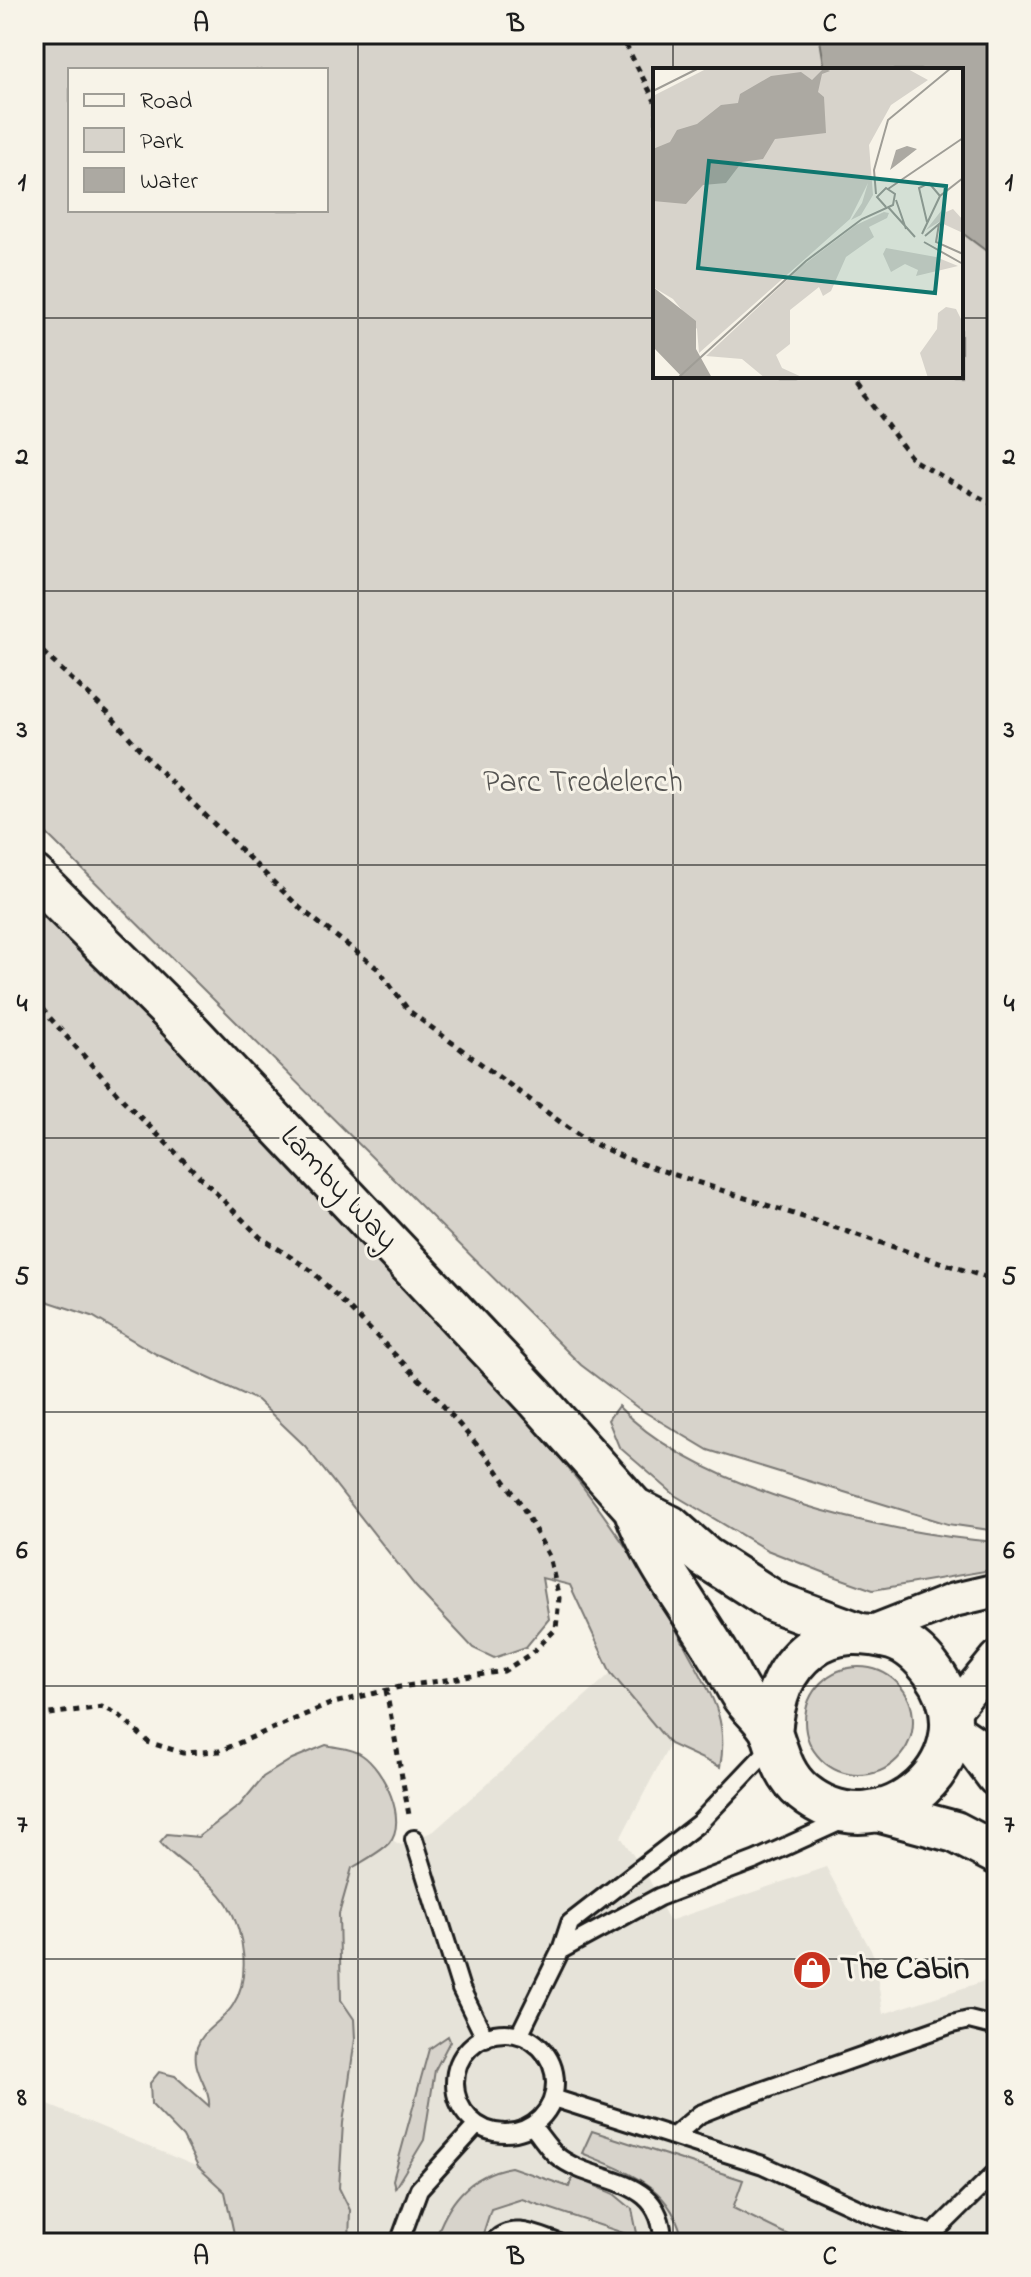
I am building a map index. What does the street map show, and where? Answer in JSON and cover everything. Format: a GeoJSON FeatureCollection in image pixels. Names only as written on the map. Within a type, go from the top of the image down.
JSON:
{"type":"FeatureCollection","features":[{"type":"Feature","properties":{"kind":"street","name":"Lamby Way"},"geometry":{"type":"LineString","coordinates":[[34,876],[178,1019],[534,1396],[634,1508],[670,1526],[705,1557],[775,1602],[864,1633]]}},
{"type":"Feature","properties":{"kind":"street","name":"Lamby Way"},"geometry":{"type":"LineString","coordinates":[[634,1508],[647,1545],[772,1738]]}},
{"type":"Feature","properties":{"kind":"street"},"geometry":{"type":"LineString","coordinates":[[997,1590],[954,1600],[864,1633],[838,1636],[811,1648],[784,1677],[774,1701],[772,1738],[782,1766],[801,1791],[828,1807],[955,1832],[997,1854]]}},
{"type":"Feature","properties":{"kind":"street"},"geometry":{"type":"LineString","coordinates":[[864,1633],[898,1641],[922,1656],[943,1684],[951,1723],[976,1748],[997,1776]]}},
{"type":"Feature","properties":{"kind":"street"},"geometry":{"type":"LineString","coordinates":[[869,1813],[910,1800],[939,1770],[951,1723],[997,1658]]}},
{"type":"Feature","properties":{"kind":"lane"},"geometry":{"type":"LineString","coordinates":[[519,2035],[561,1950],[570,1923],[699,1823],[772,1738]]}},
{"type":"Feature","properties":{"kind":"lane"},"geometry":{"type":"LineString","coordinates":[[561,1950],[647,1903],[869,1813]]}},
{"type":"Feature","properties":{"kind":"lane"},"geometry":{"type":"LineString","coordinates":[[414,1839],[461,1989],[485,2038]]}},
{"type":"Feature","properties":{"kind":"lane"},"geometry":{"type":"LineString","coordinates":[[675,2135],[700,2114],[952,2024],[969,2020],[997,2027]]}},
{"type":"Feature","properties":{"kind":"lane"},"geometry":{"type":"LineString","coordinates":[[501,2033],[519,2035],[545,2052],[555,2082],[553,2098],[532,2126],[503,2133],[477,2125],[463,2110],[455,2077],[460,2061],[471,2047],[485,2038],[501,2033]]}},
{"type":"Feature","properties":{"kind":"lane"},"geometry":{"type":"LineString","coordinates":[[553,2098],[675,2135],[796,2178],[872,2215],[938,2239],[997,2171]]}},
{"type":"Feature","properties":{"kind":"lane"},"geometry":{"type":"LineString","coordinates":[[399,2243],[419,2189],[477,2125]]}},
{"type":"Feature","properties":{"kind":"lane"},"geometry":{"type":"LineString","coordinates":[[532,2126],[557,2156],[635,2189],[648,2200],[660,2223],[663,2243]]}},
{"type":"Feature","properties":{"kind":"lane"},"geometry":{"type":"LineString","coordinates":[[493,2243],[502,2234],[514,2231],[559,2243]]}},
{"type":"Feature","properties":{"kind":"path"},"geometry":{"type":"LineString","coordinates":[[620,34],[653,97]]}},
{"type":"Feature","properties":{"kind":"path"},"geometry":{"type":"LineString","coordinates":[[852,378],[913,460],[997,507]]}},
{"type":"Feature","properties":{"kind":"path"},"geometry":{"type":"LineString","coordinates":[[34,644],[108,713],[152,763],[301,909],[377,968],[409,1011],[582,1138],[627,1159],[997,1281]]}},
{"type":"Feature","properties":{"kind":"path"},"geometry":{"type":"LineString","coordinates":[[34,1000],[123,1100],[260,1237],[312,1271],[428,1388],[489,1459],[521,1504],[549,1556],[559,1598],[556,1629],[532,1653],[504,1671],[386,1690],[330,1704],[220,1751],[183,1753],[148,1742],[118,1714],[102,1707],[34,1716]]}},
{"type":"Feature","properties":{"kind":"path"},"geometry":{"type":"LineString","coordinates":[[386,1690],[414,1839]]}},
{"type":"Feature","properties":{"kind":"shaded area"},"geometry":{"type":"Polygon","coordinates":[[[611,1673],[670,1744],[621,1837],[649,1879],[669,1921],[826,1867],[874,1956],[883,2014],[997,1977],[997,2243],[336,2243],[339,1914],[348,1876],[385,1836],[401,1845],[434,1831],[611,1673]]]}},
{"type":"Feature","properties":{"kind":"shaded area"},"geometry":{"type":"Polygon","coordinates":[[[34,2099],[198,2167],[225,2192],[236,2243],[34,2243],[34,2099]]]}},
{"type":"Feature","properties":{"kind":"green space","name":"Parc Tredelerch"},"geometry":{"type":"Polygon","coordinates":[[[34,34],[997,34],[997,1531],[948,1524],[708,1450],[638,1408],[581,1365],[34,821],[34,34]]]}},
{"type":"Feature","properties":{"kind":"green space"},"geometry":{"type":"Polygon","coordinates":[[[34,906],[182,1053],[475,1359],[566,1465],[648,1581],[708,1689],[722,1732],[720,1767],[670,1744],[611,1673],[570,1585],[542,1578],[549,1619],[526,1647],[494,1658],[473,1648],[416,1587],[305,1446],[257,1400],[156,1354],[92,1316],[34,1297],[34,906]]]}},
{"type":"Feature","properties":{"kind":"green space"},"geometry":{"type":"Polygon","coordinates":[[[618,1406],[653,1436],[695,1462],[743,1484],[848,1517],[901,1529],[997,1542],[997,1569],[873,1590],[767,1550],[676,1496],[619,1447],[608,1420],[618,1406]]]}},
{"type":"Feature","properties":{"kind":"green space"},"geometry":{"type":"Polygon","coordinates":[[[859,1667],[880,1671],[897,1683],[909,1700],[913,1721],[909,1742],[897,1759],[880,1771],[859,1775],[838,1771],[821,1759],[809,1742],[805,1721],[809,1700],[821,1683],[838,1671],[859,1667]]]}},
{"type":"Feature","properties":{"kind":"green space"},"geometry":{"type":"Polygon","coordinates":[[[326,1745],[354,1751],[370,1762],[391,1796],[396,1822],[389,1843],[352,1868],[339,1914],[341,2000],[354,2019],[355,2039],[343,2123],[339,2188],[350,2210],[349,2243],[236,2243],[225,2192],[198,2167],[183,2137],[151,2104],[150,2083],[159,2072],[175,2076],[209,2106],[196,2063],[197,2047],[204,2034],[229,2011],[239,1994],[244,1968],[241,1942],[234,1916],[221,1895],[160,1842],[167,1834],[198,1837],[240,1805],[263,1777],[292,1759],[326,1745]]]}},
{"type":"Feature","properties":{"kind":"green space"},"geometry":{"type":"Polygon","coordinates":[[[448,2036],[450,2041],[435,2070],[424,2140],[395,2188],[393,2180],[429,2049],[448,2036]]]}},
{"type":"Feature","properties":{"kind":"green space"},"geometry":{"type":"Polygon","coordinates":[[[592,2131],[743,2180],[733,2208],[790,2236],[786,2243],[683,2243],[678,2224],[660,2195],[632,2175],[582,2153],[592,2131]]]}},
{"type":"Feature","properties":{"kind":"green space"},"geometry":{"type":"Polygon","coordinates":[[[511,2167],[569,2187],[573,2176],[614,2194],[632,2209],[638,2238],[522,2199],[491,2209],[480,2243],[434,2243],[445,2215],[461,2193],[483,2177],[511,2167]]]}},
{"type":"Feature","properties":{"kind":"water"},"geometry":{"type":"Polygon","coordinates":[[[819,34],[997,34],[997,259],[963,234],[963,68],[825,68],[819,34]]]}},
{"type":"Feature","properties":{"kind":"place","name":"The Cabin"},"geometry":{"type":"Point","coordinates":[812,1970]}}]}
